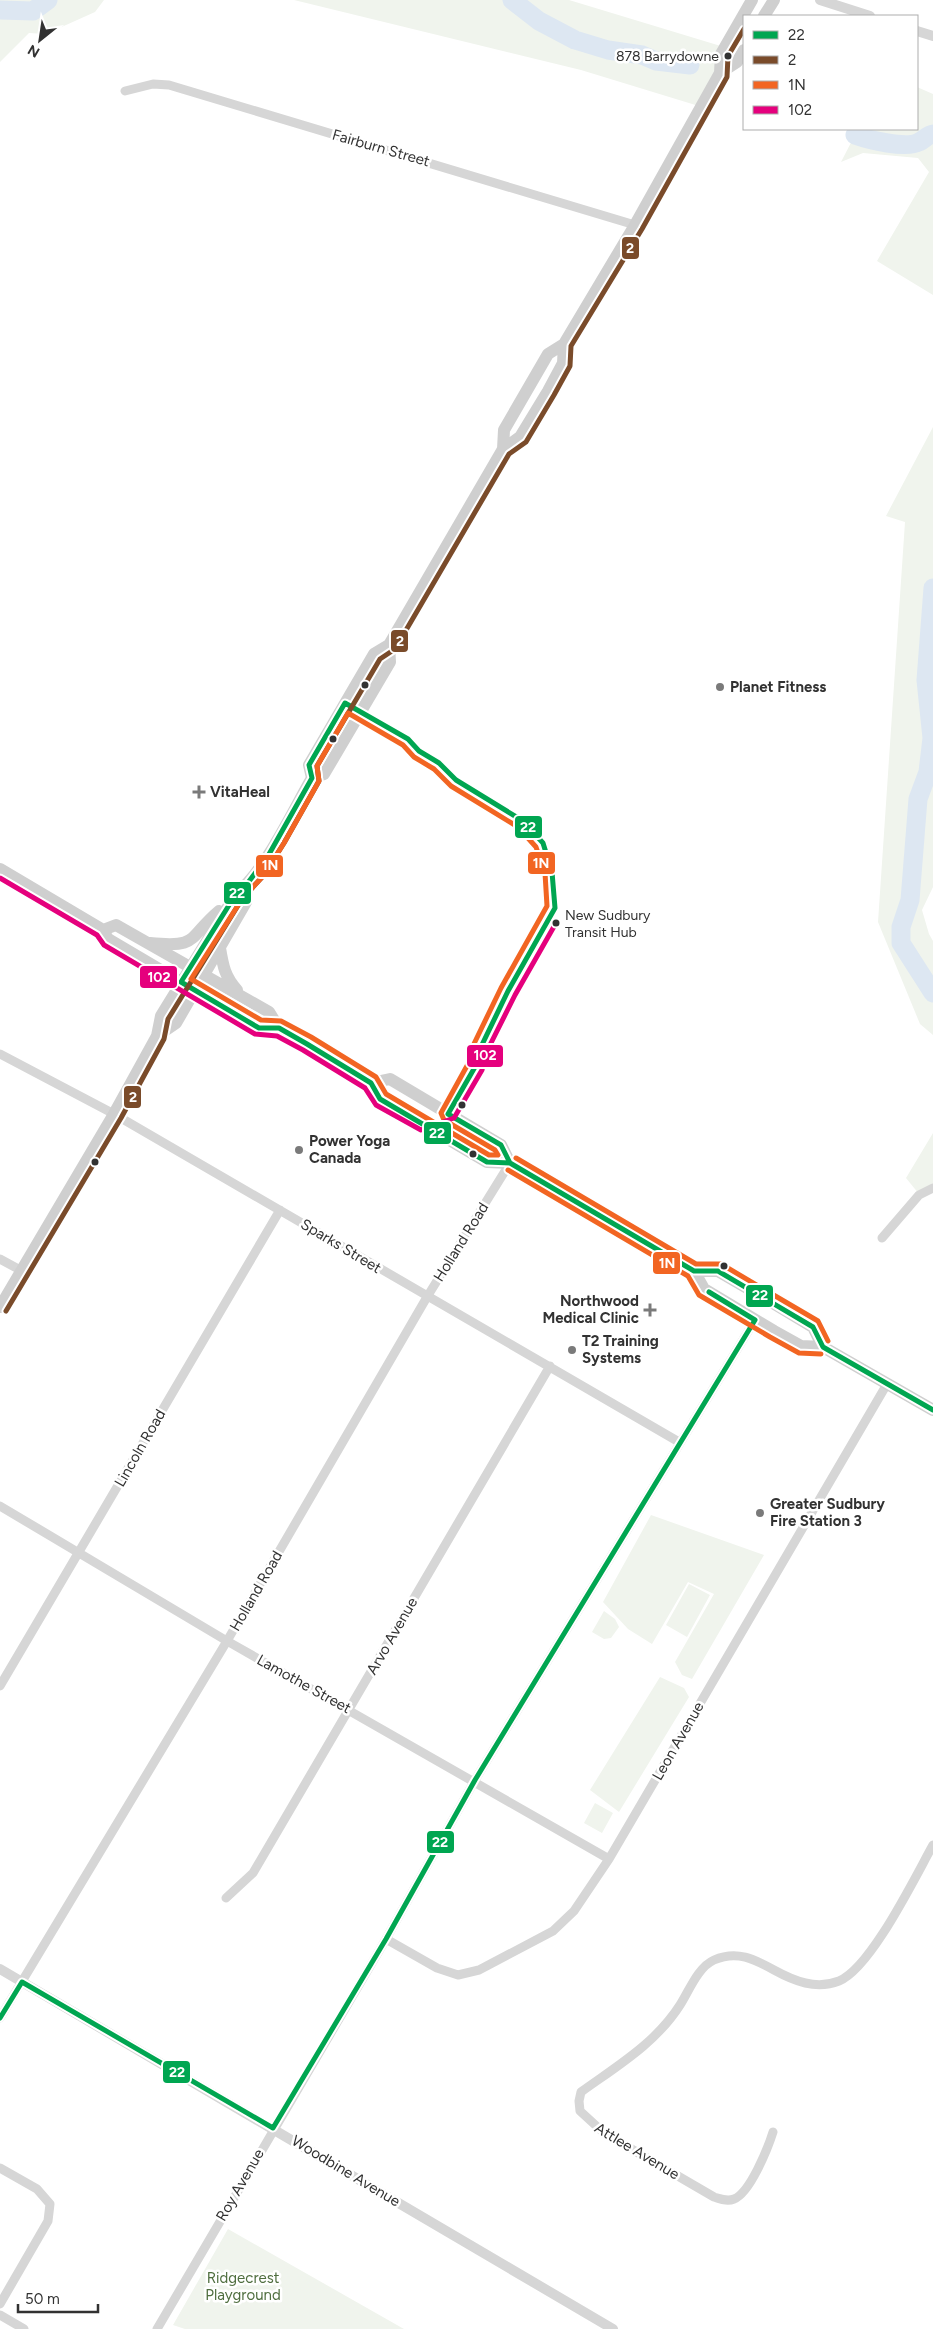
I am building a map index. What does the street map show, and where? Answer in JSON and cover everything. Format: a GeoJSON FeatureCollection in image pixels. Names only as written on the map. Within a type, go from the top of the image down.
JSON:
{"type":"FeatureCollection","features":[{"type":"Feature","properties":{"kind":"main road"},"geometry":{"type":"LineString","coordinates":[[743,15],[752,0]]}},
{"type":"Feature","properties":{"kind":"main road"},"geometry":{"type":"LineString","coordinates":[[765,15],[774,0]]}},
{"type":"Feature","properties":{"kind":"main road"},"geometry":{"type":"LineString","coordinates":[[503,449],[504,430],[512,415],[548,354],[564,344],[635,225],[720,73],[721,54],[743,16]]}},
{"type":"Feature","properties":{"kind":"main road"},"geometry":{"type":"LineString","coordinates":[[720,73],[737,62],[743,52]]}},
{"type":"Feature","properties":{"kind":"main road"},"geometry":{"type":"LineString","coordinates":[[312,778],[309,765],[374,654],[389,645],[503,449],[520,437],[548,391],[564,363],[564,344]]}},
{"type":"Feature","properties":{"kind":"main road"},"geometry":{"type":"LineString","coordinates":[[0,1308],[114,1114],[157,1036],[161,1016],[181,982],[236,894],[248,884],[312,778],[324,774],[390,662],[389,645]]}},
{"type":"Feature","properties":{"kind":"main road"},"geometry":{"type":"LineString","coordinates":[[0,869],[103,930],[108,939],[195,991],[260,1028],[279,1028]]}},
{"type":"Feature","properties":{"kind":"main road"},"geometry":{"type":"LineString","coordinates":[[157,1036],[176,1023],[205,976],[246,902],[248,884]]}},
{"type":"Feature","properties":{"kind":"main road"},"geometry":{"type":"LineString","coordinates":[[146,943],[172,945],[189,942],[231,902]]}},
{"type":"Feature","properties":{"kind":"main road"},"geometry":{"type":"LineString","coordinates":[[103,930],[116,925],[269,1012],[279,1028],[371,1082],[380,1098],[487,1162],[510,1163],[694,1270],[718,1271],[813,1327],[823,1347]]}},
{"type":"Feature","properties":{"kind":"main road"},"geometry":{"type":"LineString","coordinates":[[220,948],[223,970],[227,979],[244,998]]}},
{"type":"Feature","properties":{"kind":"main road"},"geometry":{"type":"LineString","coordinates":[[371,1082],[390,1079],[501,1145],[510,1163]]}},
{"type":"Feature","properties":{"kind":"main road"},"geometry":{"type":"LineString","coordinates":[[694,1270],[704,1289],[755,1320],[801,1346],[823,1347],[933,1410]]}},
{"type":"Feature","properties":{"kind":"street"},"geometry":{"type":"LineString","coordinates":[[820,0],[867,15]]}},
{"type":"Feature","properties":{"kind":"street"},"geometry":{"type":"LineString","coordinates":[[918,31],[933,36]]}},
{"type":"Feature","properties":{"kind":"street","name":"Fairburn Street"},"geometry":{"type":"LineString","coordinates":[[125,91],[153,84],[169,85],[635,225]]}},
{"type":"Feature","properties":{"kind":"street","name":"Sparks Street"},"geometry":{"type":"LineString","coordinates":[[0,1054],[114,1114],[679,1442]]}},
{"type":"Feature","properties":{"kind":"street","name":"Holland Road"},"geometry":{"type":"LineString","coordinates":[[0,2018],[227,1641],[427,1297],[510,1163]]}},
{"type":"Feature","properties":{"kind":"street"},"geometry":{"type":"LineString","coordinates":[[882,1238],[920,1195],[933,1188]]}},
{"type":"Feature","properties":{"kind":"street","name":"Lincoln Road"},"geometry":{"type":"LineString","coordinates":[[0,1686],[280,1210]]}},
{"type":"Feature","properties":{"kind":"street"},"geometry":{"type":"LineString","coordinates":[[0,1259],[22,1271]]}},
{"type":"Feature","properties":{"kind":"street","name":"Roy Avenue"},"geometry":{"type":"LineString","coordinates":[[157,2329],[273,2128],[386,1939],[474,1780],[755,1320]]}},
{"type":"Feature","properties":{"kind":"street","name":"Arvo Avenue"},"geometry":{"type":"LineString","coordinates":[[226,1898],[253,1873],[550,1366]]}},
{"type":"Feature","properties":{"kind":"street","name":"Leon Avenue"},"geometry":{"type":"LineString","coordinates":[[386,1939],[437,1968],[458,1975],[479,1970],[553,1930],[574,1911],[609,1859],[887,1384]]}},
{"type":"Feature","properties":{"kind":"street","name":"Lamothe Street"},"geometry":{"type":"LineString","coordinates":[[0,1506],[227,1641],[474,1780],[609,1859]]}},
{"type":"Feature","properties":{"kind":"street","name":"Attlee Avenue"},"geometry":{"type":"LineString","coordinates":[[773,2132],[759,2167],[740,2194],[735,2199],[726,2201],[714,2197],[604,2133],[580,2111],[578,2101],[581,2092],[652,2040],[672,2017],[703,1968],[713,1961],[732,1954],[752,1958],[787,1977],[815,1986],[839,1981],[858,1967],[885,1931],[933,1845]]}},
{"type":"Feature","properties":{"kind":"street","name":"Woodbine Avenue"},"geometry":{"type":"LineString","coordinates":[[0,1969],[613,2329]]}},
{"type":"Feature","properties":{"kind":"street"},"geometry":{"type":"LineString","coordinates":[[0,2168],[37,2189],[50,2204],[48,2221],[0,2304]]}},
{"type":"Feature","properties":{"kind":"street"},"geometry":{"type":"LineString","coordinates":[[0,2315],[24,2329]]}},
{"type":"Feature","properties":{"kind":"green space"},"geometry":{"type":"Polygon","coordinates":[[[0,0],[104,0],[95,12],[46,34],[29,33],[0,62],[0,0]]]}},
{"type":"Feature","properties":{"kind":"green space"},"geometry":{"type":"Polygon","coordinates":[[[294,0],[569,0],[724,47],[702,107],[581,70],[294,0]]]}},
{"type":"Feature","properties":{"kind":"green space"},"geometry":{"type":"Polygon","coordinates":[[[918,87],[933,94],[933,295],[877,261],[929,172],[918,158],[863,153],[841,162],[857,130],[918,130],[918,87]]]}},
{"type":"Feature","properties":{"kind":"green space"},"geometry":{"type":"Polygon","coordinates":[[[933,427],[933,887],[922,910],[933,941],[933,1035],[920,1024],[878,922],[905,522],[886,516],[933,427]]]}},
{"type":"Feature","properties":{"kind":"green space"},"geometry":{"type":"Polygon","coordinates":[[[933,1133],[933,1187],[919,1194],[906,1178],[933,1133]]]}},
{"type":"Feature","properties":{"kind":"green space"},"geometry":{"type":"Polygon","coordinates":[[[651,1515],[764,1555],[692,1679],[682,1675],[675,1662],[714,1594],[688,1582],[652,1644],[628,1629],[603,1602],[651,1515]]]}},
{"type":"Feature","properties":{"kind":"green space"},"geometry":{"type":"Polygon","coordinates":[[[689,1584],[710,1595],[687,1637],[666,1625],[689,1584]]]}},
{"type":"Feature","properties":{"kind":"green space"},"geometry":{"type":"Polygon","coordinates":[[[604,1611],[615,1619],[619,1627],[611,1638],[604,1639],[592,1632],[604,1611]]]}},
{"type":"Feature","properties":{"kind":"green space"},"geometry":{"type":"Polygon","coordinates":[[[660,1677],[684,1688],[689,1697],[619,1812],[590,1790],[660,1677]]]}},
{"type":"Feature","properties":{"kind":"green space"},"geometry":{"type":"Polygon","coordinates":[[[595,1803],[613,1813],[602,1833],[584,1823],[595,1803]]]}},
{"type":"Feature","properties":{"kind":"green space","name":"Ridgecrest Playground"},"geometry":{"type":"Polygon","coordinates":[[[228,2229],[404,2329],[185,2329],[173,2325],[228,2229]]]}},
{"type":"Feature","properties":{"kind":"waterway"},"geometry":{"type":"LineString","coordinates":[[0,10],[33,11],[48,0]]}},
{"type":"Feature","properties":{"kind":"waterway"},"geometry":{"type":"LineString","coordinates":[[512,0],[539,21],[575,40],[608,50],[642,55],[656,61],[690,65]]}},
{"type":"Feature","properties":{"kind":"waterway"},"geometry":{"type":"LineString","coordinates":[[855,135],[905,145],[919,142],[933,134]]}},
{"type":"Feature","properties":{"kind":"waterway"},"geometry":{"type":"LineString","coordinates":[[933,588],[926,680],[932,738],[928,772],[918,799],[910,900],[901,927],[901,943],[933,993]]}},
{"type":"Feature","properties":{"kind":"transit line","name":"2"},"geometry":{"type":"LineString","coordinates":[[6,1311],[121,1118],[164,1039],[168,1019],[242,899],[264,875],[284,843],[319,781],[317,766],[380,659],[395,649],[509,454],[526,442],[554,395],[570,366],[571,346],[642,229],[727,77],[728,56],[743,31]]}},
{"type":"Feature","properties":{"kind":"transit line","name":"22"},"geometry":{"type":"LineString","coordinates":[[345,703],[408,739],[419,751],[439,763],[456,780],[523,821],[543,843],[552,872],[555,908],[508,991],[478,1053],[475,1067],[448,1114],[501,1145],[510,1163],[487,1162],[380,1099],[371,1083],[307,1044],[279,1028],[259,1028],[181,982],[236,894],[247,884],[268,856],[312,778],[309,765],[345,703]]}},
{"type":"Feature","properties":{"kind":"transit line","name":"1N"},"geometry":{"type":"LineString","coordinates":[[348,713],[403,745],[414,757],[434,769],[451,786],[518,827],[536,847],[545,873],[547,906],[501,988],[471,1050],[468,1064],[441,1113],[444,1120],[495,1150],[498,1155],[489,1155],[386,1094],[376,1077],[311,1037],[281,1021],[261,1020],[191,979],[242,899],[264,875],[284,843],[319,781],[317,766],[348,713]]}},
{"type":"Feature","properties":{"kind":"transit line","name":"102"},"geometry":{"type":"LineString","coordinates":[[0,878],[97,935],[104,945],[255,1034],[277,1036],[303,1050],[365,1088],[376,1105],[421,1130],[454,1118],[482,1070],[485,1055],[515,995],[556,923]]}},
{"type":"Feature","properties":{"kind":"transit line","name":"1N"},"geometry":{"type":"LineString","coordinates":[[516,1158],[696,1264],[721,1264],[818,1321],[828,1341]]}},
{"type":"Feature","properties":{"kind":"transit line","name":"22"},"geometry":{"type":"LineString","coordinates":[[510,1163],[694,1271],[718,1271],[813,1327],[823,1347],[933,1410]]}},
{"type":"Feature","properties":{"kind":"transit line","name":"1N"},"geometry":{"type":"LineString","coordinates":[[508,1170],[688,1276],[699,1295],[770,1337],[799,1353],[821,1354]]}},
{"type":"Feature","properties":{"kind":"transit line","name":"22"},"geometry":{"type":"LineString","coordinates":[[0,2018],[22,1982],[273,2128],[386,1939],[475,1780],[755,1320],[709,1292]]}},
{"type":"Feature","properties":{"kind":"place","name":"878 Barrydowne"},"geometry":{"type":"Point","coordinates":[728,56]}},
{"type":"Feature","properties":{"kind":"place","name":"Planet Fitness"},"geometry":{"type":"Point","coordinates":[720,687]}},
{"type":"Feature","properties":{"kind":"place","name":"VitaHeal"},"geometry":{"type":"Point","coordinates":[199,792]}},
{"type":"Feature","properties":{"kind":"place","name":"New Sudbury Transit Hub"},"geometry":{"type":"Point","coordinates":[556,923]}},
{"type":"Feature","properties":{"kind":"place","name":"Power Yoga Canada"},"geometry":{"type":"Point","coordinates":[299,1150]}},
{"type":"Feature","properties":{"kind":"place","name":"Northwood Medical Clinic"},"geometry":{"type":"Point","coordinates":[650,1310]}},
{"type":"Feature","properties":{"kind":"place","name":"T2 Training Systems"},"geometry":{"type":"Point","coordinates":[572,1350]}},
{"type":"Feature","properties":{"kind":"place","name":"Greater Sudbury Fire Station 3"},"geometry":{"type":"Point","coordinates":[760,1513]}}]}
